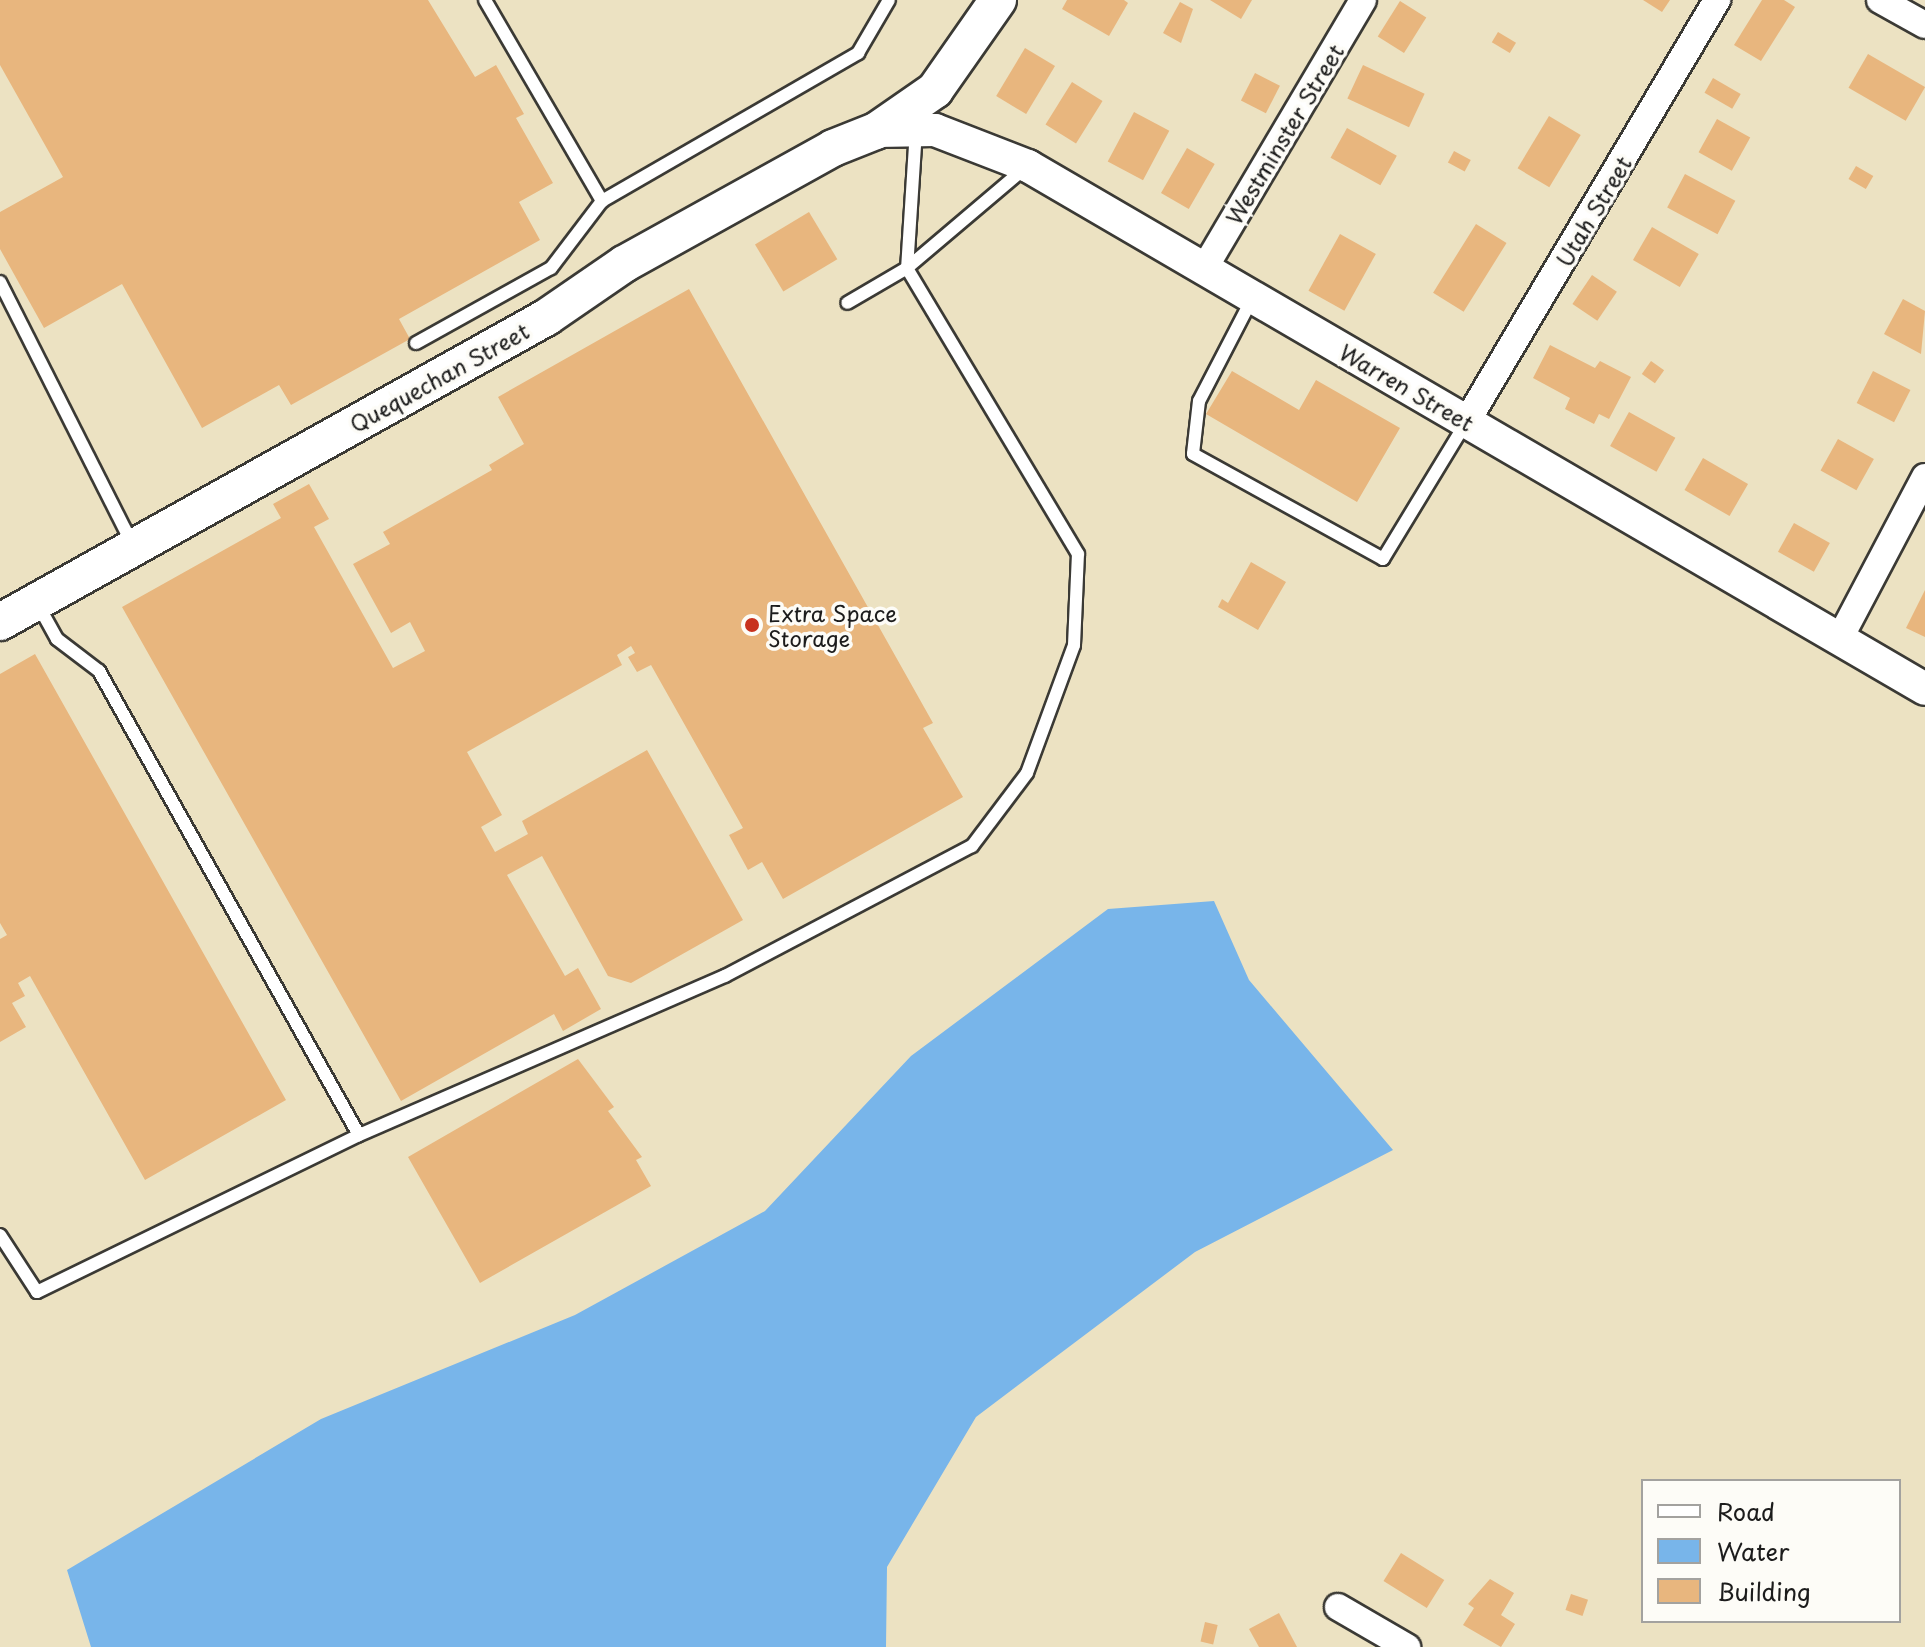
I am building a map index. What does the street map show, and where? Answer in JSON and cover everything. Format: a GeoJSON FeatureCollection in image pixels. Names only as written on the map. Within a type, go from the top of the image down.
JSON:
{"type":"FeatureCollection","features":[{"type":"Feature","properties":{"kind":"main road","name":"Quequechan Street"},"geometry":{"type":"LineString","coordinates":[[0,622],[547,317],[624,264],[833,148],[876,131],[935,90],[998,0]]}},
{"type":"Feature","properties":{"kind":"street","name":"Westminster Street"},"geometry":{"type":"LineString","coordinates":[[1204,269],[1363,0]]}},
{"type":"Feature","properties":{"kind":"street","name":"Utah Street"},"geometry":{"type":"LineString","coordinates":[[1467,421],[1717,0]]}},
{"type":"Feature","properties":{"kind":"street"},"geometry":{"type":"LineString","coordinates":[[1880,0],[1925,25]]}},
{"type":"Feature","properties":{"kind":"street","name":"Warren Street"},"geometry":{"type":"LineString","coordinates":[[876,131],[916,127],[971,140],[1028,166],[1925,689]]}},
{"type":"Feature","properties":{"kind":"street"},"geometry":{"type":"LineString","coordinates":[[1840,638],[1925,477]]}},
{"type":"Feature","properties":{"kind":"street"},"geometry":{"type":"LineString","coordinates":[[1338,1607],[1407,1647]]}},
{"type":"Feature","properties":{"kind":"lane"},"geometry":{"type":"LineString","coordinates":[[485,0],[602,201]]}},
{"type":"Feature","properties":{"kind":"lane"},"geometry":{"type":"LineString","coordinates":[[416,343],[551,268],[602,201],[858,53],[889,0]]}},
{"type":"Feature","properties":{"kind":"lane"},"geometry":{"type":"LineString","coordinates":[[0,1235],[37,1292],[359,1135],[725,976],[972,846],[1027,773],[1074,645],[1078,554],[907,268],[916,127]]}},
{"type":"Feature","properties":{"kind":"lane"},"geometry":{"type":"LineString","coordinates":[[847,303],[907,268],[1028,166]]}},
{"type":"Feature","properties":{"kind":"lane"},"geometry":{"type":"LineString","coordinates":[[0,282],[135,548]]}},
{"type":"Feature","properties":{"kind":"lane"},"geometry":{"type":"LineString","coordinates":[[1253,297],[1199,401],[1193,454],[1383,559],[1467,421]]}},
{"type":"Feature","properties":{"kind":"lane"},"geometry":{"type":"LineString","coordinates":[[36,602],[57,639],[99,671],[359,1135]]}},
{"type":"Feature","properties":{"kind":"water"},"geometry":{"type":"Polygon","coordinates":[[[1214,901],[1249,980],[1393,1150],[1195,1252],[976,1417],[887,1567],[886,1647],[91,1647],[67,1570],[321,1419],[575,1315],[765,1211],[911,1056],[1108,909],[1214,901]]]}},
{"type":"Feature","properties":{"kind":"building"},"geometry":{"type":"Polygon","coordinates":[[[0,0],[428,0],[475,77],[496,65],[524,114],[516,118],[553,183],[519,202],[540,240],[399,319],[410,339],[291,405],[279,385],[202,428],[122,284],[44,328],[0,249],[0,212],[63,177],[0,65],[0,0]]]}},
{"type":"Feature","properties":{"kind":"building"},"geometry":{"type":"Polygon","coordinates":[[[1067,0],[1124,0],[1128,3],[1109,36],[1062,9],[1067,0]]]}},
{"type":"Feature","properties":{"kind":"building"},"geometry":{"type":"Polygon","coordinates":[[[1210,0],[1252,0],[1241,19],[1210,0]]]}},
{"type":"Feature","properties":{"kind":"building"},"geometry":{"type":"Polygon","coordinates":[[[1643,0],[1670,0],[1662,12],[1643,0]]]}},
{"type":"Feature","properties":{"kind":"building"},"geometry":{"type":"Polygon","coordinates":[[[1762,0],[1784,0],[1795,7],[1761,61],[1734,45],[1762,0]]]}},
{"type":"Feature","properties":{"kind":"building"},"geometry":{"type":"Polygon","coordinates":[[[1400,1],[1426,17],[1404,53],[1378,37],[1400,1]]]}},
{"type":"Feature","properties":{"kind":"building"},"geometry":{"type":"Polygon","coordinates":[[[1180,2],[1193,9],[1181,43],[1163,33],[1180,2]]]}},
{"type":"Feature","properties":{"kind":"building"},"geometry":{"type":"Polygon","coordinates":[[[1498,32],[1516,43],[1510,53],[1492,42],[1498,32]]]}},
{"type":"Feature","properties":{"kind":"building"},"geometry":{"type":"Polygon","coordinates":[[[1025,48],[1055,66],[1026,114],[996,96],[1025,48]]]}},
{"type":"Feature","properties":{"kind":"building"},"geometry":{"type":"Polygon","coordinates":[[[1868,54],[1925,87],[1906,121],[1848,88],[1868,54]]]}},
{"type":"Feature","properties":{"kind":"building"},"geometry":{"type":"Polygon","coordinates":[[[1363,65],[1425,94],[1409,127],[1347,99],[1363,65]]]}},
{"type":"Feature","properties":{"kind":"building"},"geometry":{"type":"Polygon","coordinates":[[[1255,73],[1280,86],[1266,113],[1241,101],[1255,73]]]}},
{"type":"Feature","properties":{"kind":"building"},"geometry":{"type":"Polygon","coordinates":[[[1713,78],[1741,94],[1732,109],[1704,93],[1713,78]]]}},
{"type":"Feature","properties":{"kind":"building"},"geometry":{"type":"Polygon","coordinates":[[[1072,82],[1103,101],[1076,143],[1046,124],[1072,82]]]}},
{"type":"Feature","properties":{"kind":"building"},"geometry":{"type":"Polygon","coordinates":[[[1134,112],[1169,131],[1143,180],[1108,161],[1134,112]]]}},
{"type":"Feature","properties":{"kind":"building"},"geometry":{"type":"Polygon","coordinates":[[[1549,116],[1581,135],[1549,187],[1518,168],[1549,116]]]}},
{"type":"Feature","properties":{"kind":"building"},"geometry":{"type":"Polygon","coordinates":[[[1717,119],[1750,137],[1732,171],[1699,152],[1717,119]]]}},
{"type":"Feature","properties":{"kind":"building"},"geometry":{"type":"Polygon","coordinates":[[[1347,128],[1397,156],[1380,185],[1331,158],[1347,128]]]}},
{"type":"Feature","properties":{"kind":"building"},"geometry":{"type":"Polygon","coordinates":[[[1187,148],[1215,164],[1189,209],[1161,193],[1187,148]]]}},
{"type":"Feature","properties":{"kind":"building"},"geometry":{"type":"Polygon","coordinates":[[[1454,151],[1471,160],[1465,171],[1448,162],[1454,151]]]}},
{"type":"Feature","properties":{"kind":"building"},"geometry":{"type":"Polygon","coordinates":[[[1856,166],[1873,176],[1866,189],[1848,179],[1856,166]]]}},
{"type":"Feature","properties":{"kind":"building"},"geometry":{"type":"Polygon","coordinates":[[[1685,174],[1735,201],[1717,234],[1667,208],[1685,174]]]}},
{"type":"Feature","properties":{"kind":"building"},"geometry":{"type":"Polygon","coordinates":[[[809,212],[837,259],[783,292],[755,244],[809,212]]]}},
{"type":"Feature","properties":{"kind":"building"},"geometry":{"type":"Polygon","coordinates":[[[1476,224],[1507,243],[1464,312],[1433,293],[1476,224]]]}},
{"type":"Feature","properties":{"kind":"building"},"geometry":{"type":"Polygon","coordinates":[[[1652,227],[1699,254],[1680,287],[1633,260],[1652,227]]]}},
{"type":"Feature","properties":{"kind":"building"},"geometry":{"type":"Polygon","coordinates":[[[1340,234],[1376,254],[1344,311],[1308,291],[1340,234]]]}},
{"type":"Feature","properties":{"kind":"building"},"geometry":{"type":"Polygon","coordinates":[[[1592,275],[1617,292],[1597,321],[1572,304],[1592,275]]]}},
{"type":"Feature","properties":{"kind":"building"},"geometry":{"type":"Polygon","coordinates":[[[689,289],[933,723],[923,728],[963,797],[783,899],[762,862],[748,870],[729,835],[743,828],[651,665],[637,672],[628,657],[635,653],[631,646],[617,655],[622,665],[467,752],[502,815],[481,827],[495,852],[528,834],[522,821],[647,750],[743,920],[631,983],[608,976],[542,856],[507,875],[565,976],[578,968],[601,1009],[563,1031],[554,1014],[401,1101],[122,607],[281,518],[273,504],[309,484],[329,519],[314,527],[393,668],[425,651],[410,622],[391,633],[353,564],[390,544],[383,532],[492,470],[489,465],[524,444],[498,397],[689,289]]]}},
{"type":"Feature","properties":{"kind":"building"},"geometry":{"type":"Polygon","coordinates":[[[1903,299],[1925,311],[1921,354],[1884,334],[1903,299]]]}},
{"type":"Feature","properties":{"kind":"building"},"geometry":{"type":"Polygon","coordinates":[[[1550,345],[1595,368],[1600,361],[1631,377],[1609,419],[1599,414],[1594,424],[1565,409],[1570,398],[1533,378],[1550,345]]]}},
{"type":"Feature","properties":{"kind":"building"},"geometry":{"type":"Polygon","coordinates":[[[1651,361],[1664,370],[1655,383],[1642,374],[1651,361]]]}},
{"type":"Feature","properties":{"kind":"building"},"geometry":{"type":"Polygon","coordinates":[[[1232,371],[1299,410],[1316,380],[1400,428],[1357,502],[1206,414],[1232,371]]]}},
{"type":"Feature","properties":{"kind":"building"},"geometry":{"type":"Polygon","coordinates":[[[1873,371],[1910,390],[1894,422],[1857,403],[1873,371]]]}},
{"type":"Feature","properties":{"kind":"building"},"geometry":{"type":"Polygon","coordinates":[[[1629,412],[1675,438],[1656,472],[1610,446],[1629,412]]]}},
{"type":"Feature","properties":{"kind":"building"},"geometry":{"type":"Polygon","coordinates":[[[1838,439],[1874,459],[1856,490],[1821,470],[1838,439]]]}},
{"type":"Feature","properties":{"kind":"building"},"geometry":{"type":"Polygon","coordinates":[[[1703,458],[1748,484],[1730,516],[1684,490],[1703,458]]]}},
{"type":"Feature","properties":{"kind":"building"},"geometry":{"type":"Polygon","coordinates":[[[1794,523],[1830,543],[1814,572],[1778,552],[1794,523]]]}},
{"type":"Feature","properties":{"kind":"building"},"geometry":{"type":"Polygon","coordinates":[[[1251,562],[1286,582],[1258,630],[1218,607],[1222,599],[1228,603],[1251,562]]]}},
{"type":"Feature","properties":{"kind":"building"},"geometry":{"type":"Polygon","coordinates":[[[1925,590],[1925,637],[1906,628],[1925,590]]]}},
{"type":"Feature","properties":{"kind":"building"},"geometry":{"type":"Polygon","coordinates":[[[35,654],[286,1100],[145,1180],[30,976],[18,983],[25,996],[12,1003],[26,1027],[0,1042],[0,939],[7,935],[0,923],[0,674],[35,654]]]}},
{"type":"Feature","properties":{"kind":"building"},"geometry":{"type":"Polygon","coordinates":[[[578,1059],[614,1107],[608,1111],[642,1157],[636,1160],[651,1186],[480,1283],[408,1157],[578,1059]]]}},
{"type":"Feature","properties":{"kind":"building"},"geometry":{"type":"Polygon","coordinates":[[[1401,1553],[1444,1580],[1427,1608],[1384,1581],[1401,1553]]]}},
{"type":"Feature","properties":{"kind":"building"},"geometry":{"type":"Polygon","coordinates":[[[1490,1579],[1514,1593],[1501,1615],[1515,1624],[1501,1647],[1463,1625],[1474,1608],[1468,1604],[1490,1579]]]}},
{"type":"Feature","properties":{"kind":"building"},"geometry":{"type":"Polygon","coordinates":[[[1571,1594],[1588,1600],[1582,1616],[1565,1610],[1571,1594]]]}},
{"type":"Feature","properties":{"kind":"building"},"geometry":{"type":"Polygon","coordinates":[[[1279,1613],[1297,1647],[1259,1647],[1249,1629],[1279,1613]]]}},
{"type":"Feature","properties":{"kind":"building"},"geometry":{"type":"Polygon","coordinates":[[[1205,1622],[1218,1625],[1213,1644],[1201,1641],[1205,1622]]]}},
{"type":"Feature","properties":{"kind":"place","name":"Extra Space Storage"},"geometry":{"type":"Point","coordinates":[752,625]}}]}
